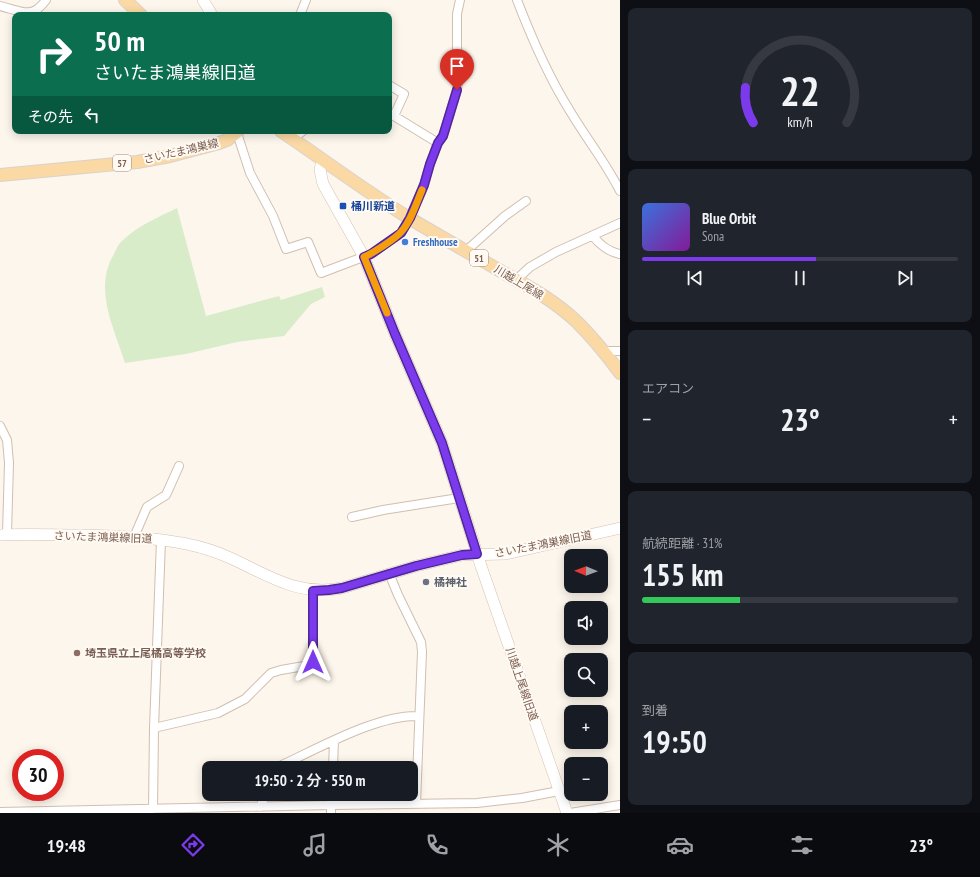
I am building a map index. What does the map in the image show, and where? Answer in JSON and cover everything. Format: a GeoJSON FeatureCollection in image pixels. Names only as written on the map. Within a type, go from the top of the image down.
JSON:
{"type":"FeatureCollection","features":[{"type":"Feature","properties":{"kind":"main road"},"geometry":{"type":"LineString","coordinates":[[125,0],[138,12]]}},
{"type":"Feature","properties":{"kind":"main road","name":"さいたま鴻巣線"},"geometry":{"type":"LineString","coordinates":[[0,175],[103,166],[170,156],[219,143],[235,134]]}},
{"type":"Feature","properties":{"kind":"main road","name":"川越上尾線"},"geometry":{"type":"LineString","coordinates":[[285,134],[410,218],[466,250],[562,309],[577,322],[604,352],[620,373]]}},
{"type":"Feature","properties":{"kind":"street"},"geometry":{"type":"LineString","coordinates":[[33,12],[40,8],[46,0]]}},
{"type":"Feature","properties":{"kind":"street"},"geometry":{"type":"LineString","coordinates":[[203,0],[210,12]]}},
{"type":"Feature","properties":{"kind":"street"},"geometry":{"type":"LineString","coordinates":[[301,12],[306,0]]}},
{"type":"Feature","properties":{"kind":"street"},"geometry":{"type":"LineString","coordinates":[[517,0],[536,48],[549,74],[570,111],[606,166],[620,192]]}},
{"type":"Feature","properties":{"kind":"street"},"geometry":{"type":"LineString","coordinates":[[239,134],[250,173],[273,216],[286,250],[308,242],[321,273],[371,254],[401,233],[410,218],[424,185],[438,143],[443,136],[457,90],[459,70],[457,47],[457,1]]}},
{"type":"Feature","properties":{"kind":"street"},"geometry":{"type":"LineString","coordinates":[[0,6],[27,12]]}},
{"type":"Feature","properties":{"kind":"street"},"geometry":{"type":"LineString","coordinates":[[392,87],[404,94],[394,116],[438,143]]}},
{"type":"Feature","properties":{"kind":"street"},"geometry":{"type":"LineString","coordinates":[[292,139],[299,134]]}},
{"type":"Feature","properties":{"kind":"street"},"geometry":{"type":"LineString","coordinates":[[322,160],[320,170],[322,184],[364,257]]}},
{"type":"Feature","properties":{"kind":"street"},"geometry":{"type":"LineString","coordinates":[[466,250],[505,216],[526,201]]}},
{"type":"Feature","properties":{"kind":"street"},"geometry":{"type":"LineString","coordinates":[[516,280],[530,267],[556,252],[620,223]]}},
{"type":"Feature","properties":{"kind":"street"},"geometry":{"type":"LineString","coordinates":[[592,236],[598,243],[616,254],[620,254]]}},
{"type":"Feature","properties":{"kind":"street","name":"川越上尾線旧道"},"geometry":{"type":"LineString","coordinates":[[364,257],[395,334],[438,432],[477,554],[559,791],[569,813]]}},
{"type":"Feature","properties":{"kind":"street"},"geometry":{"type":"LineString","coordinates":[[604,352],[620,351]]}},
{"type":"Feature","properties":{"kind":"street"},"geometry":{"type":"LineString","coordinates":[[0,426],[7,440],[9,463],[4,535]]}},
{"type":"Feature","properties":{"kind":"street"},"geometry":{"type":"LineString","coordinates":[[134,536],[147,507],[166,495],[179,466]]}},
{"type":"Feature","properties":{"kind":"street"},"geometry":{"type":"LineString","coordinates":[[352,518],[383,510],[459,498]]}},
{"type":"Feature","properties":{"kind":"street","name":"さいたま鴻巣線旧道"},"geometry":{"type":"LineString","coordinates":[[4,535],[134,536],[161,540],[210,550],[227,556],[272,579],[290,586],[313,591],[342,588],[389,573],[462,555],[505,554],[620,528]]}},
{"type":"Feature","properties":{"kind":"street"},"geometry":{"type":"LineString","coordinates":[[153,809],[154,728],[161,540]]}},
{"type":"Feature","properties":{"kind":"street"},"geometry":{"type":"LineString","coordinates":[[389,573],[421,642],[422,665],[419,716],[420,742],[416,803]]}},
{"type":"Feature","properties":{"kind":"street"},"geometry":{"type":"LineString","coordinates":[[154,728],[218,713],[245,699],[271,673],[310,665],[313,662],[313,591]]}},
{"type":"Feature","properties":{"kind":"street"},"geometry":{"type":"LineString","coordinates":[[291,761],[334,741],[387,720],[419,716]]}},
{"type":"Feature","properties":{"kind":"street"},"geometry":{"type":"LineString","coordinates":[[333,761],[334,741]]}},
{"type":"Feature","properties":{"kind":"street"},"geometry":{"type":"LineString","coordinates":[[0,812],[260,807],[331,809],[416,803],[477,803],[522,798],[559,791]]}},
{"type":"Feature","properties":{"kind":"street"},"geometry":{"type":"LineString","coordinates":[[260,807],[263,801]]}},
{"type":"Feature","properties":{"kind":"street"},"geometry":{"type":"LineString","coordinates":[[569,813],[620,805]]}},
{"type":"Feature","properties":{"kind":"green space"},"geometry":{"type":"Polygon","coordinates":[[[177,208],[206,316],[279,296],[281,300],[322,287],[325,297],[311,304],[284,336],[237,342],[186,354],[125,363],[111,322],[105,295],[105,281],[108,267],[118,245],[128,236],[148,222],[177,208]]]}},
{"type":"Feature","properties":{"kind":"slow traffic"},"geometry":{"type":"LineString","coordinates":[[387,313],[364,257],[371,254],[401,233],[410,218],[422,190]]}},
{"type":"Feature","properties":{"kind":"place","name":"桶川新道"},"geometry":{"type":"Point","coordinates":[343,206]}},
{"type":"Feature","properties":{"kind":"place","name":"Freshhouse"},"geometry":{"type":"Point","coordinates":[405,242]}},
{"type":"Feature","properties":{"kind":"place","name":"橘神社"},"geometry":{"type":"Point","coordinates":[426,582]}},
{"type":"Feature","properties":{"kind":"place","name":"埼玉県立上尾橘高等学校"},"geometry":{"type":"Point","coordinates":[77,653]}},
{"type":"Feature","properties":{"kind":"route"},"geometry":{"type":"LineString","coordinates":[[313,662],[313,591],[342,588],[416,566],[462,555],[477,554],[436,426],[395,334],[364,257],[371,254],[401,233],[410,218],[424,185],[438,143],[443,136],[457,90]]}}]}
